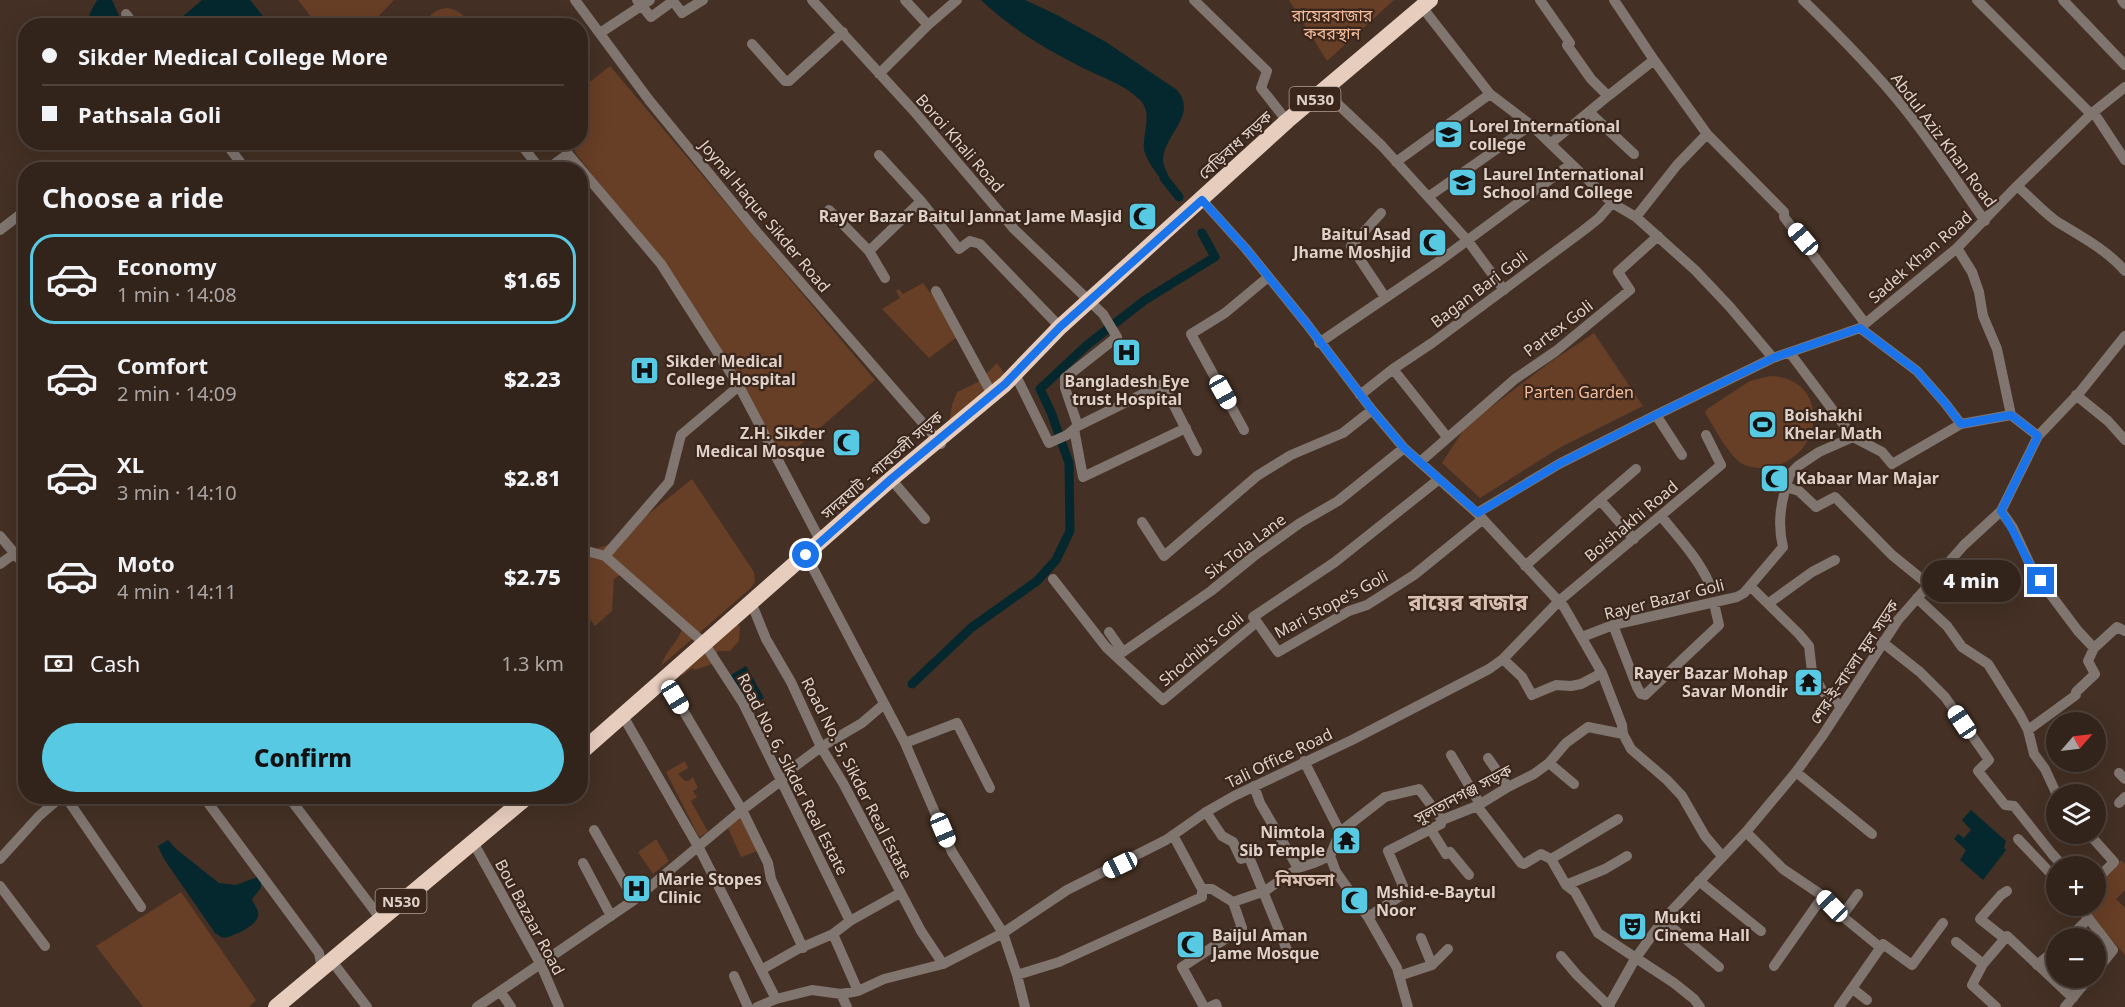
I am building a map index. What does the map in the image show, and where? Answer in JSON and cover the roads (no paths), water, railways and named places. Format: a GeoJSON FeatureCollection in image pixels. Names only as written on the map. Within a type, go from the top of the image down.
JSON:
{"type":"FeatureCollection","features":[{"type":"Feature","properties":{"kind":"highway","name":"বেড়িবাধ সড়ক"},"geometry":{"type":"LineString","coordinates":[[1202,200],[1287,121],[1426,3]]}},
{"type":"Feature","properties":{"kind":"highway","name":"সদরঘাট - গাবতলী সড়ক"},"geometry":{"type":"LineString","coordinates":[[588,747],[891,479],[940,442],[993,395],[1060,327],[1202,200]]}},
{"type":"Feature","properties":{"kind":"highway","name":"N530"},"geometry":{"type":"LineString","coordinates":[[276,1007],[518,804]]}},
{"type":"Feature","properties":{"kind":"street","name":"Joynal Haque Sikder Road"},"geometry":{"type":"LineString","coordinates":[[575,0],[649,100],[756,231],[940,442]]}},
{"type":"Feature","properties":{"kind":"street"},"geometry":{"type":"LineString","coordinates":[[600,33],[643,2],[651,16],[673,1],[682,13],[703,0]]}},
{"type":"Feature","properties":{"kind":"street"},"geometry":{"type":"LineString","coordinates":[[905,0],[927,25]]}},
{"type":"Feature","properties":{"kind":"street"},"geometry":{"type":"LineString","coordinates":[[879,74],[927,25],[957,0]]}},
{"type":"Feature","properties":{"kind":"street"},"geometry":{"type":"LineString","coordinates":[[1194,0],[1267,71],[1261,88],[1287,121]]}},
{"type":"Feature","properties":{"kind":"street"},"geometry":{"type":"LineString","coordinates":[[1540,0],[1570,42],[1567,45],[1591,78],[1608,96]]}},
{"type":"Feature","properties":{"kind":"street"},"geometry":{"type":"LineString","coordinates":[[1614,0],[1707,134],[1784,212],[1784,217],[1803,239],[1863,325],[1917,371],[1961,424]]}},
{"type":"Feature","properties":{"kind":"street","name":"Abdul Aziz Khan Road"},"geometry":{"type":"LineString","coordinates":[[1803,0],[1848,44],[1906,110],[1985,221]]}},
{"type":"Feature","properties":{"kind":"street"},"geometry":{"type":"LineString","coordinates":[[1977,0],[2093,113],[2125,160]]}},
{"type":"Feature","properties":{"kind":"street"},"geometry":{"type":"LineString","coordinates":[[2064,0],[2125,65]]}},
{"type":"Feature","properties":{"kind":"street"},"geometry":{"type":"LineString","coordinates":[[2122,0],[2125,4]]}},
{"type":"Feature","properties":{"kind":"street","name":"Boroi Khali Road"},"geometry":{"type":"LineString","coordinates":[[816,1],[1014,229],[1102,314],[1117,337],[1065,378],[1073,430]]}},
{"type":"Feature","properties":{"kind":"street"},"geometry":{"type":"LineString","coordinates":[[1426,3],[1490,94],[1531,125],[1612,203],[1636,217],[1658,236],[1713,288],[1773,358]]}},
{"type":"Feature","properties":{"kind":"street"},"geometry":{"type":"LineString","coordinates":[[126,14],[129,18]]}},
{"type":"Feature","properties":{"kind":"street"},"geometry":{"type":"LineString","coordinates":[[752,44],[785,81],[789,81],[843,32]]}},
{"type":"Feature","properties":{"kind":"street"},"geometry":{"type":"LineString","coordinates":[[1551,143],[1654,60]]}},
{"type":"Feature","properties":{"kind":"street","name":"Sadek Khan Road"},"geometry":{"type":"LineString","coordinates":[[1480,516],[1559,464],[1656,415],[1773,358],[1863,325],[1957,248],[2093,113],[2125,87]]}},
{"type":"Feature","properties":{"kind":"street"},"geometry":{"type":"LineString","coordinates":[[1324,91],[1396,162],[1468,241],[1504,290]]}},
{"type":"Feature","properties":{"kind":"street"},"geometry":{"type":"LineString","coordinates":[[1396,162],[1490,94]]}},
{"type":"Feature","properties":{"kind":"street"},"geometry":{"type":"LineString","coordinates":[[1589,112],[1634,154]]}},
{"type":"Feature","properties":{"kind":"street"},"geometry":{"type":"LineString","coordinates":[[1428,197],[1531,125]]}},
{"type":"Feature","properties":{"kind":"street"},"geometry":{"type":"LineString","coordinates":[[1636,217],[1677,165],[1707,134]]}},
{"type":"Feature","properties":{"kind":"street"},"geometry":{"type":"LineString","coordinates":[[525,150],[535,162]]}},
{"type":"Feature","properties":{"kind":"street"},"geometry":{"type":"LineString","coordinates":[[557,162],[568,154],[575,162]]}},
{"type":"Feature","properties":{"kind":"street"},"geometry":{"type":"LineString","coordinates":[[879,155],[921,201],[959,249],[970,241],[980,244],[1060,327]]}},
{"type":"Feature","properties":{"kind":"street"},"geometry":{"type":"LineString","coordinates":[[1319,343],[1468,241],[1571,164]]}},
{"type":"Feature","properties":{"kind":"street"},"geometry":{"type":"LineString","coordinates":[[588,178],[661,264],[739,386],[821,542]]}},
{"type":"Feature","properties":{"kind":"street"},"geometry":{"type":"LineString","coordinates":[[2017,186],[2055,220],[2113,257],[2125,271]]}},
{"type":"Feature","properties":{"kind":"street"},"geometry":{"type":"LineString","coordinates":[[1202,200],[1246,249],[1404,448],[1480,516],[1564,607],[1602,673],[1622,725],[1623,734],[1631,749],[1682,796],[1705,836],[1722,856]]}},
{"type":"Feature","properties":{"kind":"street"},"geometry":{"type":"LineString","coordinates":[[869,251],[921,201]]}},
{"type":"Feature","properties":{"kind":"street","name":"Bagan Bari Goli"},"geometry":{"type":"LineString","coordinates":[[1360,395],[1584,230],[1612,203]]}},
{"type":"Feature","properties":{"kind":"street"},"geometry":{"type":"LineString","coordinates":[[829,210],[869,251],[885,278]]}},
{"type":"Feature","properties":{"kind":"street"},"geometry":{"type":"LineString","coordinates":[[1381,213],[1351,246],[1385,297]]}},
{"type":"Feature","properties":{"kind":"street"},"geometry":{"type":"LineString","coordinates":[[0,230],[18,216]]}},
{"type":"Feature","properties":{"kind":"street","name":"Partex Goli"},"geometry":{"type":"LineString","coordinates":[[1420,462],[1515,379],[1556,351],[1630,290],[1618,272],[1658,236]]}},
{"type":"Feature","properties":{"kind":"street"},"geometry":{"type":"LineString","coordinates":[[1957,248],[1979,292],[1983,316],[1997,350],[2011,415],[2038,436]]}},
{"type":"Feature","properties":{"kind":"street"},"geometry":{"type":"LineString","coordinates":[[1244,430],[1191,334],[1225,313],[1267,278]]}},
{"type":"Feature","properties":{"kind":"street"},"geometry":{"type":"LineString","coordinates":[[936,291],[993,395]]}},
{"type":"Feature","properties":{"kind":"street","name":"শের-ই-বাংলা মূল সড়ক"},"geometry":{"type":"LineString","coordinates":[[1609,1006],[1635,959],[1663,920],[1746,832],[1796,772],[1882,642],[1964,545],[2001,511],[2038,436],[2125,336]]}},
{"type":"Feature","properties":{"kind":"street"},"geometry":{"type":"LineString","coordinates":[[1790,353],[1853,437],[1882,452],[1892,464],[1961,424],[2011,415]]}},
{"type":"Feature","properties":{"kind":"street"},"geometry":{"type":"LineString","coordinates":[[1393,369],[1447,437]]}},
{"type":"Feature","properties":{"kind":"street"},"geometry":{"type":"LineString","coordinates":[[1015,374],[1049,443],[1163,384],[1197,451]]}},
{"type":"Feature","properties":{"kind":"street"},"geometry":{"type":"LineString","coordinates":[[588,551],[605,556],[669,482],[681,435],[739,386]]}},
{"type":"Feature","properties":{"kind":"street"},"geometry":{"type":"LineString","coordinates":[[2076,395],[2108,421],[2125,440]]}},
{"type":"Feature","properties":{"kind":"street"},"geometry":{"type":"LineString","coordinates":[[1142,522],[1164,556],[1257,476],[1291,455],[1343,434],[1372,410]]}},
{"type":"Feature","properties":{"kind":"street"},"geometry":{"type":"LineString","coordinates":[[1656,415],[1682,455]]}},
{"type":"Feature","properties":{"kind":"street"},"geometry":{"type":"LineString","coordinates":[[1073,430],[1083,477],[1186,428]]}},
{"type":"Feature","properties":{"kind":"street","name":"Boishakhi Road"},"geometry":{"type":"LineString","coordinates":[[1559,601],[1722,465],[1706,435]]}},
{"type":"Feature","properties":{"kind":"street"},"geometry":{"type":"LineString","coordinates":[[1841,706],[1823,692],[1812,672],[1809,646],[1750,586],[1782,547],[1779,532],[1784,484],[1798,466],[1819,452],[1853,437]]}},
{"type":"Feature","properties":{"kind":"street","name":"Six Tola Lane"},"geometry":{"type":"LineString","coordinates":[[1109,632],[1123,652],[1211,591],[1300,523],[1338,501],[1404,448]]}},
{"type":"Feature","properties":{"kind":"street"},"geometry":{"type":"LineString","coordinates":[[1525,566],[1636,469]]}},
{"type":"Feature","properties":{"kind":"street"},"geometry":{"type":"LineString","coordinates":[[891,479],[925,519]]}},
{"type":"Feature","properties":{"kind":"street","name":"Shochib's Goli"},"geometry":{"type":"LineString","coordinates":[[1053,579],[1106,647],[1163,700],[1257,622],[1252,617],[1335,562],[1438,480]]}},
{"type":"Feature","properties":{"kind":"street"},"geometry":{"type":"LineString","coordinates":[[1784,484],[1799,491],[1816,507],[1835,497],[1892,555],[1929,585]]}},
{"type":"Feature","properties":{"kind":"street"},"geometry":{"type":"LineString","coordinates":[[1600,500],[1634,539]]}},
{"type":"Feature","properties":{"kind":"street"},"geometry":{"type":"LineString","coordinates":[[2001,511],[2013,528],[2033,571],[2078,631],[2094,648]]}},
{"type":"Feature","properties":{"kind":"street","name":"Mari Stope's Goli"},"geometry":{"type":"LineString","coordinates":[[1257,622],[1278,652],[1349,611],[1367,605],[1414,575],[1480,516]]}},
{"type":"Feature","properties":{"kind":"street"},"geometry":{"type":"LineString","coordinates":[[1661,516],[1700,566],[1709,583]]}},
{"type":"Feature","properties":{"kind":"street"},"geometry":{"type":"LineString","coordinates":[[0,536],[18,558]]}},
{"type":"Feature","properties":{"kind":"street"},"geometry":{"type":"LineString","coordinates":[[0,564],[14,554]]}},
{"type":"Feature","properties":{"kind":"street"},"geometry":{"type":"LineString","coordinates":[[806,555],[905,743],[952,852],[1004,933],[1025,1007]]}},
{"type":"Feature","properties":{"kind":"street","name":"Road No. 6, Sikder Real Estate"},"geometry":{"type":"LineString","coordinates":[[605,556],[704,643],[743,703],[850,921]]}},
{"type":"Feature","properties":{"kind":"street"},"geometry":{"type":"LineString","coordinates":[[1769,603],[1812,572],[1835,560]]}},
{"type":"Feature","properties":{"kind":"street","name":"Rayer Bazar Goli"},"geometry":{"type":"LineString","coordinates":[[1582,637],[1613,625],[1737,597],[1750,586]]}},
{"type":"Feature","properties":{"kind":"street"},"geometry":{"type":"LineString","coordinates":[[1917,598],[1947,626],[1962,647],[1988,664],[2028,730],[2034,754],[2051,784]]}},
{"type":"Feature","properties":{"kind":"street","name":"Tali Office Road"},"geometry":{"type":"LineString","coordinates":[[757,1007],[776,999],[812,990],[841,994],[858,991],[884,979],[943,964],[1004,933],[1067,890],[1120,865],[1173,835],[1206,812],[1254,786],[1407,712],[1489,669],[1503,659],[1559,601]]}},
{"type":"Feature","properties":{"kind":"street","name":"Road No. 5, Sikder Real Estate"},"geometry":{"type":"LineString","coordinates":[[751,602],[765,639],[791,682],[822,747],[921,931],[943,964]]}},
{"type":"Feature","properties":{"kind":"street"},"geometry":{"type":"LineString","coordinates":[[1613,625],[1637,687],[1641,694],[1645,695],[1719,625],[1714,603]]}},
{"type":"Feature","properties":{"kind":"street"},"geometry":{"type":"LineString","coordinates":[[2028,730],[2076,695],[2076,692],[2095,674],[2088,661],[2094,648],[2117,627],[2125,631]]}},
{"type":"Feature","properties":{"kind":"street"},"geometry":{"type":"LineString","coordinates":[[1882,642],[1920,672],[1945,697],[1989,760],[1978,771],[2006,805],[2014,806],[2054,856]]}},
{"type":"Feature","properties":{"kind":"street"},"geometry":{"type":"LineString","coordinates":[[1503,659],[1522,677],[1532,695],[1556,685],[1581,684],[1602,673]]}},
{"type":"Feature","properties":{"kind":"street"},"geometry":{"type":"LineString","coordinates":[[664,678],[742,810],[768,863],[771,879],[803,948]]}},
{"type":"Feature","properties":{"kind":"street"},"geometry":{"type":"LineString","coordinates":[[477,1007],[634,900],[742,810],[782,780],[794,767],[862,723],[884,704]]}},
{"type":"Feature","properties":{"kind":"street"},"geometry":{"type":"LineString","coordinates":[[623,716],[699,848],[776,999]]}},
{"type":"Feature","properties":{"kind":"street"},"geometry":{"type":"LineString","coordinates":[[905,743],[957,723],[990,788]]}},
{"type":"Feature","properties":{"kind":"street","name":"সুলতানগঞ্জ সড়ক"},"geometry":{"type":"LineString","coordinates":[[1368,917],[1402,895],[1403,886],[1388,851],[1431,830],[1441,824],[1442,820],[1478,805],[1534,774],[1550,763],[1566,743],[1588,727],[1623,734]]}},
{"type":"Feature","properties":{"kind":"street"},"geometry":{"type":"LineString","coordinates":[[1451,755],[1478,805],[1521,863],[1524,864],[1541,854],[1551,860],[1566,885],[1575,892],[1598,933],[1674,983],[1694,999],[1700,1007]]}},
{"type":"Feature","properties":{"kind":"street"},"geometry":{"type":"LineString","coordinates":[[1488,758],[1508,787]]}},
{"type":"Feature","properties":{"kind":"street"},"geometry":{"type":"LineString","coordinates":[[1304,761],[1340,831]]}},
{"type":"Feature","properties":{"kind":"street"},"geometry":{"type":"LineString","coordinates":[[1550,763],[1574,784]]}},
{"type":"Feature","properties":{"kind":"street"},"geometry":{"type":"LineString","coordinates":[[1796,772],[1872,834]]}},
{"type":"Feature","properties":{"kind":"street"},"geometry":{"type":"LineString","coordinates":[[1254,786],[1260,803],[1298,868]]}},
{"type":"Feature","properties":{"kind":"street"},"geometry":{"type":"LineString","coordinates":[[1408,1007],[1397,968],[1368,917],[1336,872],[1330,856],[1340,831],[1385,797],[1419,789],[1442,820]]}},
{"type":"Feature","properties":{"kind":"street"},"geometry":{"type":"LineString","coordinates":[[0,860],[39,816],[54,804]]}},
{"type":"Feature","properties":{"kind":"street"},"geometry":{"type":"LineString","coordinates":[[70,804],[141,907]]}},
{"type":"Feature","properties":{"kind":"street"},"geometry":{"type":"LineString","coordinates":[[209,804],[327,964],[367,1007]]}},
{"type":"Feature","properties":{"kind":"street"},"geometry":{"type":"LineString","coordinates":[[294,804],[380,918]]}},
{"type":"Feature","properties":{"kind":"street"},"geometry":{"type":"LineString","coordinates":[[1206,812],[1222,836],[1233,842],[1241,859],[1249,857],[1287,950]]}},
{"type":"Feature","properties":{"kind":"street"},"geometry":{"type":"LineString","coordinates":[[1551,860],[1618,819]]}},
{"type":"Feature","properties":{"kind":"street"},"geometry":{"type":"LineString","coordinates":[[594,830],[634,900]]}},
{"type":"Feature","properties":{"kind":"street"},"geometry":{"type":"LineString","coordinates":[[1431,830],[1446,854],[1450,852],[1469,875]]}},
{"type":"Feature","properties":{"kind":"street"},"geometry":{"type":"LineString","coordinates":[[1746,832],[1784,869],[1823,896],[1842,916],[1881,948]]}},
{"type":"Feature","properties":{"kind":"street"},"geometry":{"type":"LineString","coordinates":[[1017,975],[1059,962],[1202,897],[1202,889],[1173,835]]}},
{"type":"Feature","properties":{"kind":"street"},"geometry":{"type":"LineString","coordinates":[[2018,839],[2046,868]]}},
{"type":"Feature","properties":{"kind":"street","name":"Bou Bazaar Road"},"geometry":{"type":"LineString","coordinates":[[472,842],[541,965],[559,1007]]}},
{"type":"Feature","properties":{"kind":"street"},"geometry":{"type":"LineString","coordinates":[[2098,844],[2114,862],[2106,870]]}},
{"type":"Feature","properties":{"kind":"street"},"geometry":{"type":"LineString","coordinates":[[1233,902],[1264,891],[1298,868],[1330,856]]}},
{"type":"Feature","properties":{"kind":"street"},"geometry":{"type":"LineString","coordinates":[[1566,885],[1605,869],[1627,856]]}},
{"type":"Feature","properties":{"kind":"street"},"geometry":{"type":"LineString","coordinates":[[583,863],[611,916]]}},
{"type":"Feature","properties":{"kind":"street"},"geometry":{"type":"LineString","coordinates":[[1699,881],[1761,931]]}},
{"type":"Feature","properties":{"kind":"street"},"geometry":{"type":"LineString","coordinates":[[0,886],[45,946]]}},
{"type":"Feature","properties":{"kind":"street"},"geometry":{"type":"LineString","coordinates":[[1202,889],[1212,889],[1233,902],[1242,928],[1182,967],[1206,1007],[1216,1004],[1217,1007]]}},
{"type":"Feature","properties":{"kind":"street"},"geometry":{"type":"LineString","coordinates":[[2007,891],[1980,919],[2004,938],[2007,936],[2073,998]]}},
{"type":"Feature","properties":{"kind":"street"},"geometry":{"type":"LineString","coordinates":[[761,970],[832,933],[900,893]]}},
{"type":"Feature","properties":{"kind":"street"},"geometry":{"type":"LineString","coordinates":[[1842,916],[1858,894]]}},
{"type":"Feature","properties":{"kind":"street"},"geometry":{"type":"LineString","coordinates":[[1774,966],[1823,896]]}},
{"type":"Feature","properties":{"kind":"street"},"geometry":{"type":"LineString","coordinates":[[2086,916],[2095,928]]}},
{"type":"Feature","properties":{"kind":"street"},"geometry":{"type":"LineString","coordinates":[[2079,928],[2088,919]]}},
{"type":"Feature","properties":{"kind":"street"},"geometry":{"type":"LineString","coordinates":[[1663,920],[1719,967]]}},
{"type":"Feature","properties":{"kind":"street"},"geometry":{"type":"LineString","coordinates":[[1839,1007],[1883,944],[1912,965],[1942,923]]}},
{"type":"Feature","properties":{"kind":"street"},"geometry":{"type":"LineString","coordinates":[[832,933],[858,991]]}},
{"type":"Feature","properties":{"kind":"street"},"geometry":{"type":"LineString","coordinates":[[1421,938],[1432,965]]}},
{"type":"Feature","properties":{"kind":"street"},"geometry":{"type":"LineString","coordinates":[[1996,1007],[1972,985],[1983,964],[2004,938]]}},
{"type":"Feature","properties":{"kind":"street"},"geometry":{"type":"LineString","coordinates":[[2106,941],[2113,950],[2106,958]]}},
{"type":"Feature","properties":{"kind":"street"},"geometry":{"type":"LineString","coordinates":[[1956,942],[1983,964]]}},
{"type":"Feature","properties":{"kind":"street"},"geometry":{"type":"LineString","coordinates":[[1399,976],[1432,965],[1448,950]]}},
{"type":"Feature","properties":{"kind":"street"},"geometry":{"type":"LineString","coordinates":[[1561,956],[1576,975],[1609,1006]]}},
{"type":"Feature","properties":{"kind":"street"},"geometry":{"type":"LineString","coordinates":[[2037,965],[2046,957]]}},
{"type":"Feature","properties":{"kind":"street"},"geometry":{"type":"LineString","coordinates":[[734,976],[748,1007]]}},
{"type":"Feature","properties":{"kind":"street"},"geometry":{"type":"LineString","coordinates":[[2065,1007],[2081,988]]}},
{"type":"Feature","properties":{"kind":"street"},"geometry":{"type":"LineString","coordinates":[[1853,989],[1867,1000]]}},
{"type":"Feature","properties":{"kind":"street"},"geometry":{"type":"LineString","coordinates":[[500,991],[512,1007]]}},
{"type":"Feature","properties":{"kind":"street"},"geometry":{"type":"LineString","coordinates":[[841,994],[847,1007]]}},
{"type":"Feature","properties":{"kind":"water"},"geometry":{"type":"Polygon","coordinates":[[[97,0],[112,0],[120,18],[89,18],[97,0]]]}},
{"type":"Feature","properties":{"kind":"water"},"geometry":{"type":"Polygon","coordinates":[[[202,0],[250,0],[264,18],[183,18],[202,0]]]}},
{"type":"Feature","properties":{"kind":"water"},"geometry":{"type":"Polygon","coordinates":[[[981,0],[1025,0],[1106,42],[1177,90],[1183,99],[1184,108],[1163,159],[1171,186],[1156,173],[1145,153],[1146,112],[1135,95],[1030,38],[981,0]]]}},
{"type":"Feature","properties":{"kind":"water"},"geometry":{"type":"Polygon","coordinates":[[[746,666],[764,698],[749,707],[731,675],[746,666]]]}},
{"type":"Feature","properties":{"kind":"water"},"geometry":{"type":"Polygon","coordinates":[[[1971,810],[2006,841],[2004,848],[2006,850],[1983,880],[1960,860],[1966,850],[1954,839],[1958,834],[1964,838],[1971,830],[1962,820],[1971,810]]]}},
{"type":"Feature","properties":{"kind":"water"},"geometry":{"type":"Polygon","coordinates":[[[168,840],[219,883],[236,885],[257,877],[261,882],[261,888],[252,899],[258,912],[256,921],[246,929],[225,938],[215,933],[164,859],[158,846],[168,840]]]}},
{"type":"Feature","properties":{"kind":"waterway"},"geometry":{"type":"LineString","coordinates":[[1164,178],[1179,197]]}},
{"type":"Feature","properties":{"kind":"waterway"},"geometry":{"type":"LineString","coordinates":[[912,684],[971,628],[1037,581],[1056,560],[1070,531],[1069,463],[1051,412],[1040,389],[1087,345],[1145,300],[1215,257],[1202,233]]}},
{"type":"Feature","properties":{"kind":"place","name":"Lorel International college"},"geometry":{"type":"Point","coordinates":[1448,135]}},
{"type":"Feature","properties":{"kind":"place","name":"Laurel International School and College"},"geometry":{"type":"Point","coordinates":[1462,183]}},
{"type":"Feature","properties":{"kind":"place","name":"Rayer Bazar Baitul Jannat Jame Masjid"},"geometry":{"type":"Point","coordinates":[1143,216]}},
{"type":"Feature","properties":{"kind":"place","name":"Baitul Asad Jhame Moshjid"},"geometry":{"type":"Point","coordinates":[1432,243]}},
{"type":"Feature","properties":{"kind":"place","name":"Bangladesh Eye trust Hospital"},"geometry":{"type":"Point","coordinates":[1127,353]}},
{"type":"Feature","properties":{"kind":"place","name":"Sikder Medical College Hospital"},"geometry":{"type":"Point","coordinates":[645,370]}},
{"type":"Feature","properties":{"kind":"place","name":"Boishakhi Khelar Math"},"geometry":{"type":"Point","coordinates":[1763,424]}},
{"type":"Feature","properties":{"kind":"place","name":"Z.H. Sikder Medical Mosque"},"geometry":{"type":"Point","coordinates":[846,442]}},
{"type":"Feature","properties":{"kind":"place","name":"Kabaar Mar Majar"},"geometry":{"type":"Point","coordinates":[1775,478]}},
{"type":"Feature","properties":{"kind":"place","name":"Rayer Bazar Mohap Savar Mondir"},"geometry":{"type":"Point","coordinates":[1809,682]}},
{"type":"Feature","properties":{"kind":"place","name":"Nimtola Sib Temple"},"geometry":{"type":"Point","coordinates":[1346,841]}},
{"type":"Feature","properties":{"kind":"place","name":"Marie Stopes Clinic"},"geometry":{"type":"Point","coordinates":[637,888]}},
{"type":"Feature","properties":{"kind":"place","name":"Mshid-e-Baytul Noor"},"geometry":{"type":"Point","coordinates":[1355,901]}},
{"type":"Feature","properties":{"kind":"place","name":"Mukti Cinema Hall"},"geometry":{"type":"Point","coordinates":[1633,926]}},
{"type":"Feature","properties":{"kind":"place","name":"Baijul Aman Jame Mosque"},"geometry":{"type":"Point","coordinates":[1191,944]}},
{"type":"Feature","properties":{"kind":"district","name":"রায়ের বাজার"},"geometry":{"type":"Point","coordinates":[1468,601]}},
{"type":"Feature","properties":{"kind":"district","name":"নিমতলা"},"geometry":{"type":"Point","coordinates":[1305,879]}},
{"type":"Feature","properties":{"kind":"park label","name":"রায়েরবাজার কবরস্থান"},"geometry":{"type":"Point","coordinates":[1332,24]}},
{"type":"Feature","properties":{"kind":"park label","name":"Parten Garden"},"geometry":{"type":"Point","coordinates":[1579,392]}}]}
